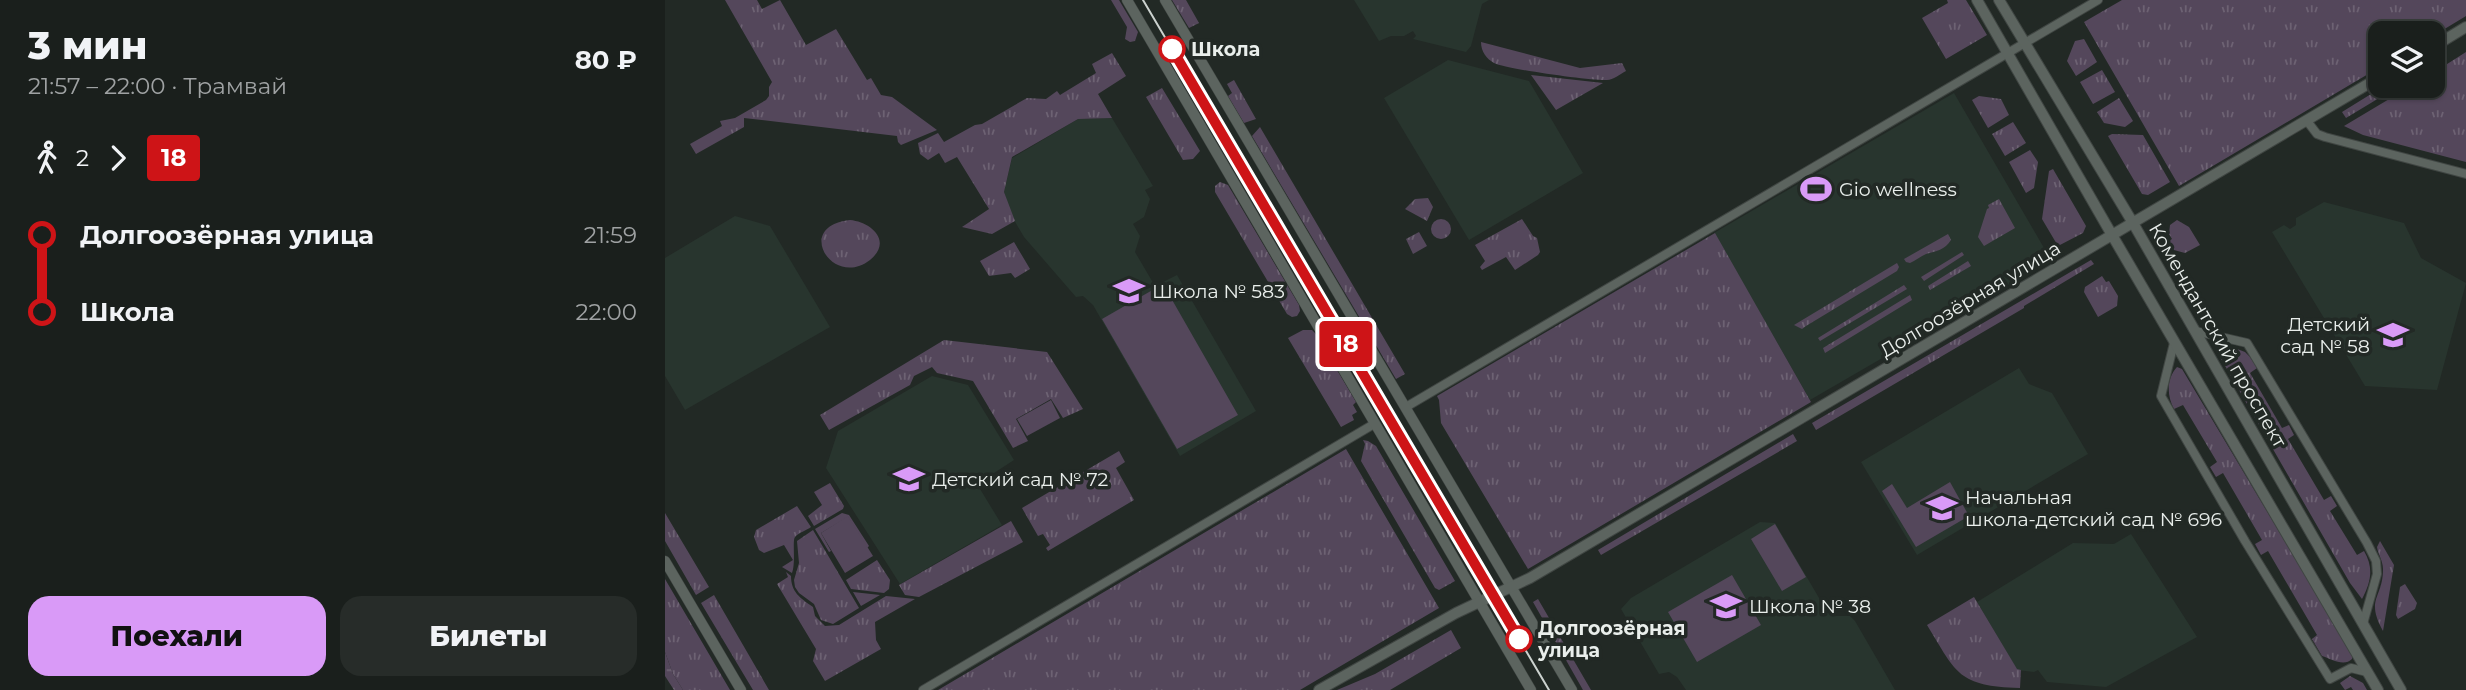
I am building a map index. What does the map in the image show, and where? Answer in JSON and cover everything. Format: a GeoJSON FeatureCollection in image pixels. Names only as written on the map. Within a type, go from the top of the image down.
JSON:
{"type":"FeatureCollection","features":[{"type":"Feature","properties":{"kind":"main road"},"geometry":{"type":"LineString","coordinates":[[1977,0],[2378,690]]}},
{"type":"Feature","properties":{"kind":"main road","name":"Комендантский проспект"},"geometry":{"type":"LineString","coordinates":[[1999,0],[2133,223],[2401,690]]}},
{"type":"Feature","properties":{"kind":"main road"},"geometry":{"type":"LineString","coordinates":[[2445,40],[2466,27]]}},
{"type":"Feature","properties":{"kind":"main road","name":"Долгоозёрная улица"},"geometry":{"type":"LineString","coordinates":[[1319,690],[1479,602],[1530,578],[2368,85]]}},
{"type":"Feature","properties":{"kind":"street"},"geometry":{"type":"LineString","coordinates":[[1127,0],[1531,690]]}},
{"type":"Feature","properties":{"kind":"street"},"geometry":{"type":"LineString","coordinates":[[1165,0],[1572,690]]}},
{"type":"Feature","properties":{"kind":"street"},"geometry":{"type":"LineString","coordinates":[[1406,407],[2098,0]]}},
{"type":"Feature","properties":{"kind":"street"},"geometry":{"type":"LineString","coordinates":[[2307,121],[2317,134],[2325,137],[2466,174]]}},
{"type":"Feature","properties":{"kind":"street"},"geometry":{"type":"LineString","coordinates":[[2195,331],[2248,343],[2367,543],[2377,568],[2363,624]]}},
{"type":"Feature","properties":{"kind":"street"},"geometry":{"type":"LineString","coordinates":[[2175,343],[2161,396],[2245,541],[2330,679],[2351,668],[2367,672]]}},
{"type":"Feature","properties":{"kind":"street"},"geometry":{"type":"LineString","coordinates":[[923,690],[1374,424]]}},
{"type":"Feature","properties":{"kind":"street"},"geometry":{"type":"LineString","coordinates":[[665,561],[741,690]]}},
{"type":"Feature","properties":{"kind":"shaded area"},"geometry":{"type":"Polygon","coordinates":[[[1354,0],[1489,0],[1482,4],[1471,46],[1466,52],[1413,39],[1416,36],[1413,31],[1404,36],[1391,36],[1379,41],[1354,0]]]}},
{"type":"Feature","properties":{"kind":"shaded area"},"geometry":{"type":"Polygon","coordinates":[[[1448,60],[1529,81],[1583,173],[1469,240],[1384,98],[1448,60]]]}},
{"type":"Feature","properties":{"kind":"shaded area"},"geometry":{"type":"Polygon","coordinates":[[[1954,93],[2051,260],[1810,400],[1714,233],[1954,93]]]}},
{"type":"Feature","properties":{"kind":"shaded area","name":"Школа № 583"},"geometry":{"type":"Polygon","coordinates":[[[1112,118],[1153,186],[1145,190],[1150,199],[1144,217],[1133,224],[1140,236],[1135,252],[1155,286],[1177,275],[1256,411],[1180,456],[1093,305],[1083,296],[1076,297],[1024,237],[1011,215],[1004,192],[1012,158],[1078,119],[1112,118]]]}},
{"type":"Feature","properties":{"kind":"shaded area","name":"Детский сад № 58"},"geometry":{"type":"Polygon","coordinates":[[[2324,202],[2404,223],[2421,258],[2466,283],[2437,390],[2365,386],[2272,232],[2284,225],[2290,229],[2296,225],[2296,218],[2324,202]]]}},
{"type":"Feature","properties":{"kind":"shaded area"},"geometry":{"type":"Polygon","coordinates":[[[735,216],[770,226],[830,327],[685,410],[665,376],[665,258],[735,216]]]}},
{"type":"Feature","properties":{"kind":"shaded area","name":"Начальная школа-детский сад № 696"},"geometry":{"type":"Polygon","coordinates":[[[2019,368],[2029,384],[2052,393],[2088,454],[1917,555],[1861,462],[2019,368]]]}},
{"type":"Feature","properties":{"kind":"shaded area","name":"Детский сад № 72"},"geometry":{"type":"Polygon","coordinates":[[[932,376],[968,385],[1014,460],[977,484],[1002,525],[900,584],[826,468],[838,431],[932,376]]]}},
{"type":"Feature","properties":{"kind":"shaded area","name":"Школа № 38"},"geometry":{"type":"Polygon","coordinates":[[[1760,522],[1775,523],[1822,603],[1826,602],[1834,616],[1850,616],[1855,621],[1895,690],[1686,690],[1677,677],[1669,672],[1659,674],[1621,609],[1631,598],[1760,522]]]}},
{"type":"Feature","properties":{"kind":"shaded area"},"geometry":{"type":"Polygon","coordinates":[[[2131,534],[2197,637],[2106,687],[2047,682],[2038,670],[2017,670],[1977,602],[2073,543],[2114,544],[2131,534]]]}},
{"type":"Feature","properties":{"kind":"green space"},"geometry":{"type":"Polygon","coordinates":[[[725,0],[757,0],[762,9],[780,0],[806,45],[836,29],[867,80],[871,78],[881,95],[892,97],[937,130],[901,145],[897,136],[744,118],[744,127],[696,154],[690,144],[722,126],[720,121],[735,118],[766,100],[772,82],[725,0]]]}},
{"type":"Feature","properties":{"kind":"green space"},"geometry":{"type":"Polygon","coordinates":[[[1111,0],[1119,0],[1138,32],[1135,41],[1125,39],[1127,27],[1111,0]]]}},
{"type":"Feature","properties":{"kind":"green space"},"geometry":{"type":"Polygon","coordinates":[[[1172,0],[1186,0],[1199,23],[1189,28],[1172,0]]]}},
{"type":"Feature","properties":{"kind":"green space"},"geometry":{"type":"Polygon","coordinates":[[[1947,0],[1966,0],[1987,35],[1946,59],[1922,18],[1948,3],[1947,0]]]}},
{"type":"Feature","properties":{"kind":"green space"},"geometry":{"type":"Polygon","coordinates":[[[2122,0],[2466,0],[2466,16],[2445,29],[2445,21],[2368,21],[2368,74],[2179,186],[2084,22],[2122,0]]]}},
{"type":"Feature","properties":{"kind":"green space"},"geometry":{"type":"Polygon","coordinates":[[[2084,39],[2097,62],[2076,76],[2067,61],[2075,41],[2084,39]]]}},
{"type":"Feature","properties":{"kind":"green space"},"geometry":{"type":"Polygon","coordinates":[[[1481,42],[1580,68],[1622,63],[1626,71],[1612,79],[1598,80],[1515,68],[1491,61],[1483,52],[1481,42]]]}},
{"type":"Feature","properties":{"kind":"green space"},"geometry":{"type":"Polygon","coordinates":[[[2466,52],[2466,162],[2363,135],[2344,126],[2391,98],[2445,98],[2445,65],[2466,52]]]}},
{"type":"Feature","properties":{"kind":"green space"},"geometry":{"type":"Polygon","coordinates":[[[1112,53],[1126,76],[1098,94],[1112,118],[1078,119],[1012,157],[1004,192],[1015,221],[992,234],[962,227],[989,209],[957,157],[945,163],[939,153],[928,160],[920,154],[918,143],[938,133],[944,142],[1027,98],[1046,99],[1057,91],[1060,95],[1096,73],[1092,64],[1112,53]]]}},
{"type":"Feature","properties":{"kind":"green space"},"geometry":{"type":"Polygon","coordinates":[[[2102,70],[2115,92],[2093,104],[2080,82],[2102,70]]]}},
{"type":"Feature","properties":{"kind":"green space"},"geometry":{"type":"Polygon","coordinates":[[[1531,75],[1603,83],[1556,110],[1531,75]]]}},
{"type":"Feature","properties":{"kind":"green space"},"geometry":{"type":"Polygon","coordinates":[[[1234,80],[1256,119],[1244,123],[1228,96],[1232,93],[1227,84],[1234,80]]]}},
{"type":"Feature","properties":{"kind":"green space"},"geometry":{"type":"Polygon","coordinates":[[[1162,88],[1200,151],[1193,159],[1183,160],[1146,97],[1162,88]]]}},
{"type":"Feature","properties":{"kind":"green space"},"geometry":{"type":"Polygon","coordinates":[[[1979,96],[2001,99],[2009,115],[1988,128],[1972,100],[1979,96]]]}},
{"type":"Feature","properties":{"kind":"green space"},"geometry":{"type":"Polygon","coordinates":[[[2368,96],[2379,98],[2346,118],[2342,112],[2368,96]]]}},
{"type":"Feature","properties":{"kind":"green space"},"geometry":{"type":"Polygon","coordinates":[[[2119,98],[2133,121],[2125,127],[2104,123],[2097,112],[2119,98]]]}},
{"type":"Feature","properties":{"kind":"green space"},"geometry":{"type":"Polygon","coordinates":[[[2013,122],[2026,143],[2005,156],[1992,134],[2013,122]]]}},
{"type":"Feature","properties":{"kind":"green space"},"geometry":{"type":"Polygon","coordinates":[[[1260,127],[1405,374],[1396,379],[1252,136],[1260,127]]]}},
{"type":"Feature","properties":{"kind":"green space"},"geometry":{"type":"Polygon","coordinates":[[[2143,135],[2170,182],[2148,195],[2142,194],[2108,136],[2143,135]]]}},
{"type":"Feature","properties":{"kind":"green space"},"geometry":{"type":"Polygon","coordinates":[[[2030,150],[2038,162],[2034,188],[2026,193],[2009,162],[2030,150]]]}},
{"type":"Feature","properties":{"kind":"green space"},"geometry":{"type":"Polygon","coordinates":[[[2053,169],[2086,226],[2083,233],[2058,246],[2042,219],[2049,171],[2053,169]]]}},
{"type":"Feature","properties":{"kind":"green space"},"geometry":{"type":"Polygon","coordinates":[[[1220,182],[1228,185],[1299,305],[1297,316],[1287,314],[1215,192],[1215,186],[1220,182]]]}},
{"type":"Feature","properties":{"kind":"green space"},"geometry":{"type":"Polygon","coordinates":[[[1428,198],[1433,207],[1427,221],[1405,209],[1415,199],[1428,198]]]}},
{"type":"Feature","properties":{"kind":"green space"},"geometry":{"type":"Polygon","coordinates":[[[1999,199],[2015,228],[1984,246],[1978,237],[1988,205],[1999,199]]]}},
{"type":"Feature","properties":{"kind":"green space"},"geometry":{"type":"Polygon","coordinates":[[[1437,219],[1445,219],[1451,229],[1445,239],[1437,239],[1431,233],[1431,225],[1437,219]]]}},
{"type":"Feature","properties":{"kind":"green space"},"geometry":{"type":"Polygon","coordinates":[[[1522,219],[1537,238],[1540,252],[1538,255],[1515,270],[1506,257],[1482,270],[1480,267],[1485,261],[1475,245],[1522,219]]]}},
{"type":"Feature","properties":{"kind":"green space"},"geometry":{"type":"Polygon","coordinates":[[[850,220],[872,229],[880,246],[870,260],[856,267],[843,267],[832,262],[822,243],[824,233],[833,225],[850,220]]]}},
{"type":"Feature","properties":{"kind":"green space"},"geometry":{"type":"Polygon","coordinates":[[[2177,220],[2189,227],[2200,245],[2185,253],[2174,250],[2169,234],[2170,225],[2177,220]]]}},
{"type":"Feature","properties":{"kind":"green space"},"geometry":{"type":"Polygon","coordinates":[[[1419,232],[1427,246],[1413,254],[1406,239],[1419,232]]]}},
{"type":"Feature","properties":{"kind":"green space"},"geometry":{"type":"Polygon","coordinates":[[[1715,233],[1811,402],[1528,569],[1441,423],[1437,396],[1715,233]]]}},
{"type":"Feature","properties":{"kind":"green space"},"geometry":{"type":"Polygon","coordinates":[[[1948,234],[1951,240],[1943,248],[1910,263],[1904,259],[1948,234]]]}},
{"type":"Feature","properties":{"kind":"green space"},"geometry":{"type":"Polygon","coordinates":[[[1014,242],[1030,269],[1015,278],[1011,273],[989,276],[980,261],[1014,242]]]}},
{"type":"Feature","properties":{"kind":"green space"},"geometry":{"type":"Polygon","coordinates":[[[1962,252],[1964,255],[1924,281],[1921,277],[1962,252]]]}},
{"type":"Feature","properties":{"kind":"green space"},"geometry":{"type":"Polygon","coordinates":[[[2091,260],[2094,264],[2024,308],[1816,430],[1812,423],[2091,260]]]}},
{"type":"Feature","properties":{"kind":"green space"},"geometry":{"type":"Polygon","coordinates":[[[1968,261],[1971,266],[1930,290],[1928,286],[1968,261]]]}},
{"type":"Feature","properties":{"kind":"green space"},"geometry":{"type":"Polygon","coordinates":[[[1897,263],[1897,271],[1802,329],[1794,325],[1897,263]]]}},
{"type":"Feature","properties":{"kind":"green space"},"geometry":{"type":"Polygon","coordinates":[[[2102,276],[2106,282],[2109,281],[2118,296],[2117,306],[2098,317],[2084,292],[2085,287],[2102,276]]]}},
{"type":"Feature","properties":{"kind":"green space"},"geometry":{"type":"Polygon","coordinates":[[[1163,284],[1238,415],[1177,449],[1102,319],[1163,284]]]}},
{"type":"Feature","properties":{"kind":"green space"},"geometry":{"type":"Polygon","coordinates":[[[1904,285],[1907,289],[1820,341],[1818,338],[1904,285]]]}},
{"type":"Feature","properties":{"kind":"green space"},"geometry":{"type":"Polygon","coordinates":[[[1910,295],[1912,300],[1825,353],[1823,348],[1910,295]]]}},
{"type":"Feature","properties":{"kind":"green space"},"geometry":{"type":"Polygon","coordinates":[[[1303,330],[1312,330],[1315,333],[1356,402],[1353,405],[1357,412],[1352,415],[1354,420],[1341,427],[1288,338],[1303,330]]]}},
{"type":"Feature","properties":{"kind":"green space"},"geometry":{"type":"Polygon","coordinates":[[[944,340],[1047,352],[1083,409],[1063,418],[1051,399],[1016,419],[1028,441],[1013,448],[973,381],[937,373],[932,367],[914,376],[910,385],[829,430],[820,415],[944,340]]]}},
{"type":"Feature","properties":{"kind":"green space"},"geometry":{"type":"Polygon","coordinates":[[[2224,344],[2245,352],[2250,357],[2257,368],[2250,373],[2282,428],[2289,425],[2294,435],[2288,439],[2324,500],[2331,496],[2337,506],[2330,511],[2357,555],[2364,551],[2370,575],[2362,599],[2350,583],[2220,357],[2219,347],[2224,344]]]}},
{"type":"Feature","properties":{"kind":"green space"},"geometry":{"type":"Polygon","coordinates":[[[2177,367],[2182,369],[2352,654],[2349,661],[2337,662],[2322,656],[2312,639],[2317,635],[2268,551],[2261,555],[2255,544],[2262,540],[2223,473],[2216,477],[2210,467],[2217,462],[2183,405],[2174,409],[2169,388],[2177,367]]]}},
{"type":"Feature","properties":{"kind":"green space"},"geometry":{"type":"Polygon","coordinates":[[[1051,400],[1060,418],[1027,436],[1017,419],[1051,400]]]}},
{"type":"Feature","properties":{"kind":"green space"},"geometry":{"type":"Polygon","coordinates":[[[1793,434],[1797,441],[1601,555],[1598,550],[1793,434]]]}},
{"type":"Feature","properties":{"kind":"green space"},"geometry":{"type":"Polygon","coordinates":[[[1363,440],[1376,446],[1455,581],[1439,590],[1435,588],[1361,461],[1365,444],[1363,440]]]}},
{"type":"Feature","properties":{"kind":"green space"},"geometry":{"type":"Polygon","coordinates":[[[1346,449],[1439,608],[1300,690],[938,690],[1346,449]]]}},
{"type":"Feature","properties":{"kind":"green space"},"geometry":{"type":"Polygon","coordinates":[[[1119,451],[1125,462],[1116,468],[1134,500],[1048,551],[1046,548],[1050,545],[1043,534],[1038,536],[1022,508],[1119,451]]]}},
{"type":"Feature","properties":{"kind":"green space"},"geometry":{"type":"Polygon","coordinates":[[[1950,482],[1969,516],[1916,547],[1882,491],[1892,484],[1907,508],[1950,482]]]}},
{"type":"Feature","properties":{"kind":"green space"},"geometry":{"type":"Polygon","coordinates":[[[830,483],[844,506],[843,509],[814,526],[808,516],[822,505],[814,492],[830,483]]]}},
{"type":"Feature","properties":{"kind":"green space"},"geometry":{"type":"Polygon","coordinates":[[[797,506],[811,527],[794,539],[794,564],[792,573],[782,567],[793,560],[784,545],[764,553],[759,550],[754,537],[756,530],[797,506]]]}},
{"type":"Feature","properties":{"kind":"green space"},"geometry":{"type":"Polygon","coordinates":[[[665,513],[709,587],[696,595],[665,541],[665,513]]]}},
{"type":"Feature","properties":{"kind":"green space"},"geometry":{"type":"Polygon","coordinates":[[[842,513],[849,515],[869,546],[867,548],[848,517],[821,533],[831,551],[829,552],[815,529],[842,513]]]}},
{"type":"Feature","properties":{"kind":"green space"},"geometry":{"type":"Polygon","coordinates":[[[848,516],[873,556],[845,573],[821,533],[848,516]]]}},
{"type":"Feature","properties":{"kind":"green space"},"geometry":{"type":"Polygon","coordinates":[[[1011,521],[1023,542],[919,597],[905,595],[899,585],[1011,521]]]}},
{"type":"Feature","properties":{"kind":"green space"},"geometry":{"type":"Polygon","coordinates":[[[1775,524],[1806,577],[1782,591],[1751,539],[1775,524]]]}},
{"type":"Feature","properties":{"kind":"green space"},"geometry":{"type":"Polygon","coordinates":[[[813,530],[859,608],[833,624],[821,620],[814,604],[795,587],[794,580],[799,563],[797,541],[813,530]]]}},
{"type":"Feature","properties":{"kind":"green space"},"geometry":{"type":"Polygon","coordinates":[[[2380,541],[2394,565],[2383,631],[2375,612],[2383,566],[2377,547],[2380,541]]]}},
{"type":"Feature","properties":{"kind":"green space"},"geometry":{"type":"Polygon","coordinates":[[[877,560],[890,580],[889,589],[884,593],[851,589],[846,580],[877,560]]]}},
{"type":"Feature","properties":{"kind":"green space"},"geometry":{"type":"Polygon","coordinates":[[[786,572],[791,576],[797,594],[813,607],[815,616],[825,626],[839,625],[886,596],[915,599],[875,622],[876,640],[881,649],[825,681],[813,661],[816,649],[777,584],[788,577],[786,572]]]}},
{"type":"Feature","properties":{"kind":"green space"},"geometry":{"type":"Polygon","coordinates":[[[1732,575],[1761,625],[1697,662],[1668,612],[1732,575]]]}},
{"type":"Feature","properties":{"kind":"green space"},"geometry":{"type":"Polygon","coordinates":[[[665,579],[730,690],[683,690],[673,674],[665,652],[665,579]]]}},
{"type":"Feature","properties":{"kind":"green space"},"geometry":{"type":"Polygon","coordinates":[[[2405,584],[2417,603],[2415,609],[2398,619],[2396,615],[2400,587],[2405,584]]]}},
{"type":"Feature","properties":{"kind":"green space"},"geometry":{"type":"Polygon","coordinates":[[[853,592],[880,595],[861,606],[853,592]]]}},
{"type":"Feature","properties":{"kind":"green space"},"geometry":{"type":"Polygon","coordinates":[[[714,595],[769,690],[753,690],[701,603],[714,595]]]}},
{"type":"Feature","properties":{"kind":"green space"},"geometry":{"type":"Polygon","coordinates":[[[1974,597],[2017,669],[2021,670],[2020,688],[1984,684],[1961,674],[1945,655],[1927,625],[1974,597]]]}},
{"type":"Feature","properties":{"kind":"green space"},"geometry":{"type":"Polygon","coordinates":[[[1538,599],[1591,690],[1583,690],[1533,602],[1538,599]]]}},
{"type":"Feature","properties":{"kind":"green space"},"geometry":{"type":"Polygon","coordinates":[[[1451,630],[1461,648],[1390,690],[1337,690],[1375,674],[1451,630]]]}},
{"type":"Feature","properties":{"kind":"green space"},"geometry":{"type":"Polygon","coordinates":[[[665,652],[673,674],[683,690],[674,690],[665,676],[665,652]]]}},
{"type":"Feature","properties":{"kind":"green space"},"geometry":{"type":"Polygon","coordinates":[[[2350,676],[2363,683],[2367,690],[2353,690],[2351,687],[2345,690],[2340,683],[2350,676]]]}},
{"type":"Feature","properties":{"kind":"tram line"},"geometry":{"type":"LineString","coordinates":[[1143,0],[1549,690]]}},
{"type":"Feature","properties":{"kind":"tram line","name":"18"},"geometry":{"type":"LineString","coordinates":[[1172,49],[1519,639]]}},
{"type":"Feature","properties":{"kind":"place","name":"Школа"},"geometry":{"type":"Point","coordinates":[1172,49]}},
{"type":"Feature","properties":{"kind":"place","name":"Gio wellness"},"geometry":{"type":"Point","coordinates":[1816,189]}},
{"type":"Feature","properties":{"kind":"place","name":"Школа № 583"},"geometry":{"type":"Point","coordinates":[1129,291]}},
{"type":"Feature","properties":{"kind":"place","name":"Детский сад № 58"},"geometry":{"type":"Point","coordinates":[2393,335]}},
{"type":"Feature","properties":{"kind":"place","name":"Детский сад № 72"},"geometry":{"type":"Point","coordinates":[909,479]}},
{"type":"Feature","properties":{"kind":"place","name":"Начальная школа-детский сад № 696"},"geometry":{"type":"Point","coordinates":[1942,508]}},
{"type":"Feature","properties":{"kind":"place","name":"Школа № 38"},"geometry":{"type":"Point","coordinates":[1726,606]}},
{"type":"Feature","properties":{"kind":"place","name":"Долгоозёрная улица"},"geometry":{"type":"Point","coordinates":[1519,639]}}]}
